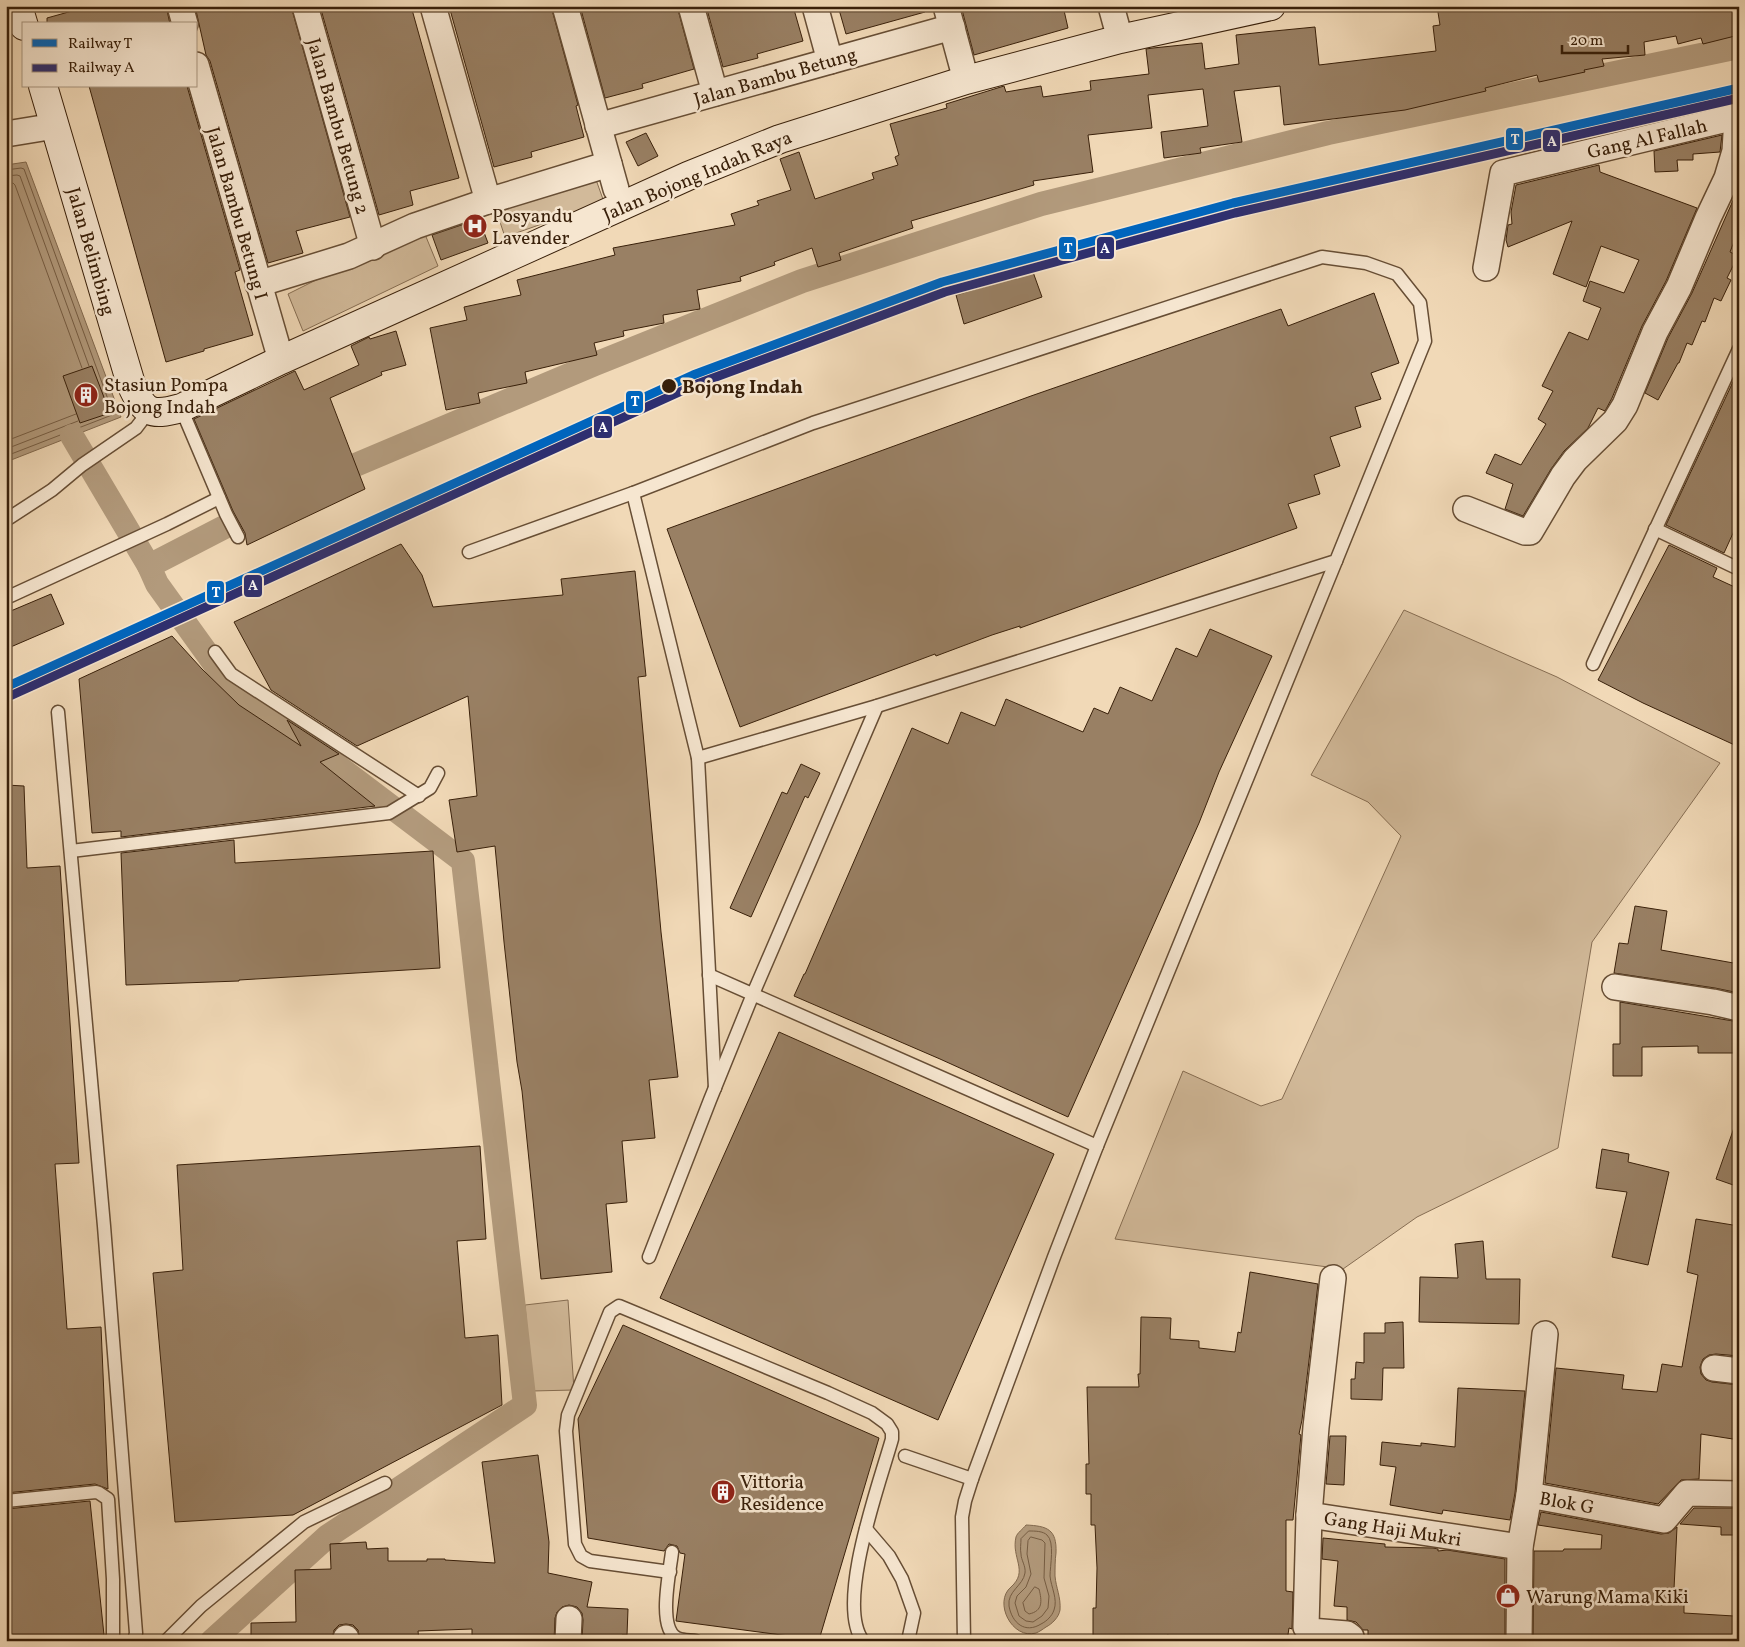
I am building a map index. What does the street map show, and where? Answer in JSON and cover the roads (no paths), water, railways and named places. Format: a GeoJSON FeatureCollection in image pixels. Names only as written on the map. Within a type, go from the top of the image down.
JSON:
{"type":"FeatureCollection","features":[{"type":"Feature","properties":{"kind":"street"},"geometry":{"type":"LineString","coordinates":[[18,6],[23,22]]}},
{"type":"Feature","properties":{"kind":"street"},"geometry":{"type":"LineString","coordinates":[[180,6],[184,22]]}},
{"type":"Feature","properties":{"kind":"street","name":"Jalan Bambu Betung 2"},"geometry":{"type":"LineString","coordinates":[[305,6],[373,246]]}},
{"type":"Feature","properties":{"kind":"street"},"geometry":{"type":"LineString","coordinates":[[433,6],[488,201]]}},
{"type":"Feature","properties":{"kind":"street"},"geometry":{"type":"LineString","coordinates":[[565,6],[616,190]]}},
{"type":"Feature","properties":{"kind":"street"},"geometry":{"type":"LineString","coordinates":[[691,6],[715,93]]}},
{"type":"Feature","properties":{"kind":"street"},"geometry":{"type":"LineString","coordinates":[[815,6],[830,61]]}},
{"type":"Feature","properties":{"kind":"street"},"geometry":{"type":"LineString","coordinates":[[1111,6],[1120,39]]}},
{"type":"Feature","properties":{"kind":"street","name":"Jalan Bojong Indah Raya"},"geometry":{"type":"LineString","coordinates":[[142,419],[181,408],[281,360],[697,172],[780,138],[966,80],[1120,39],[1271,6]]}},
{"type":"Feature","properties":{"kind":"street"},"geometry":{"type":"LineString","coordinates":[[949,17],[966,80]]}},
{"type":"Feature","properties":{"kind":"street","name":"Jalan Bambu Betung"},"geometry":{"type":"LineString","coordinates":[[598,126],[830,61],[949,17]]}},
{"type":"Feature","properties":{"kind":"street","name":"Jalan Bambu Betung I"},"geometry":{"type":"LineString","coordinates":[[198,72],[281,360]]}},
{"type":"Feature","properties":{"kind":"street","name":"Jalan Belimbing"},"geometry":{"type":"LineString","coordinates":[[44,88],[131,384],[140,404],[142,419]]}},
{"type":"Feature","properties":{"kind":"street"},"geometry":{"type":"LineString","coordinates":[[1466,509],[1525,532],[1530,532],[1563,476],[1575,460],[1615,421],[1625,405],[1655,332],[1679,287],[1727,178],[1735,152],[1738,117]]}},
{"type":"Feature","properties":{"kind":"street","name":"Gang Al Fallah"},"geometry":{"type":"LineString","coordinates":[[1486,268],[1503,173],[1738,117]]}},
{"type":"Feature","properties":{"kind":"street"},"geometry":{"type":"LineString","coordinates":[[6,134],[55,126]]}},
{"type":"Feature","properties":{"kind":"street"},"geometry":{"type":"LineString","coordinates":[[258,284],[349,256],[415,226],[488,201],[609,164]]}},
{"type":"Feature","properties":{"kind":"street"},"geometry":{"type":"LineString","coordinates":[[1615,987],[1713,1002],[1739,1008]]}},
{"type":"Feature","properties":{"kind":"street"},"geometry":{"type":"LineString","coordinates":[[1309,1515],[1316,1427],[1334,1278]]}},
{"type":"Feature","properties":{"kind":"street"},"geometry":{"type":"LineString","coordinates":[[1529,1495],[1545,1334]]}},
{"type":"Feature","properties":{"kind":"street"},"geometry":{"type":"LineString","coordinates":[[1714,1368],[1739,1371]]}},
{"type":"Feature","properties":{"kind":"street","name":"Blok G"},"geometry":{"type":"LineString","coordinates":[[1519,1641],[1520,1547],[1529,1495],[1664,1520],[1687,1493],[1739,1494]]}},
{"type":"Feature","properties":{"kind":"street","name":"Gang Haji Mukri"},"geometry":{"type":"LineString","coordinates":[[1351,1641],[1351,1637],[1347,1634],[1310,1631],[1306,1627],[1309,1515],[1520,1547]]}},
{"type":"Feature","properties":{"kind":"lane"},"geometry":{"type":"LineString","coordinates":[[469,552],[633,493],[813,423],[1322,257],[1366,262],[1397,274],[1420,303],[1425,341],[1097,1146],[972,1479],[962,1517],[964,1641]]}},
{"type":"Feature","properties":{"kind":"lane"},"geometry":{"type":"LineString","coordinates":[[1593,664],[1739,349]]}},
{"type":"Feature","properties":{"kind":"lane"},"geometry":{"type":"LineString","coordinates":[[181,408],[236,534]]}},
{"type":"Feature","properties":{"kind":"lane"},"geometry":{"type":"LineString","coordinates":[[6,520],[52,490],[142,419]]}},
{"type":"Feature","properties":{"kind":"lane"},"geometry":{"type":"LineString","coordinates":[[633,493],[698,758],[715,1088]]}},
{"type":"Feature","properties":{"kind":"lane"},"geometry":{"type":"LineString","coordinates":[[6,598],[219,498]]}},
{"type":"Feature","properties":{"kind":"lane"},"geometry":{"type":"LineString","coordinates":[[1655,529],[1739,569]]}},
{"type":"Feature","properties":{"kind":"lane"},"geometry":{"type":"LineString","coordinates":[[698,758],[877,706],[1336,561]]}},
{"type":"Feature","properties":{"kind":"lane"},"geometry":{"type":"LineString","coordinates":[[214,652],[231,674],[415,798]]}},
{"type":"Feature","properties":{"kind":"lane"},"geometry":{"type":"LineString","coordinates":[[648,1257],[754,994],[877,706]]}},
{"type":"Feature","properties":{"kind":"lane"},"geometry":{"type":"LineString","coordinates":[[58,712],[104,1226],[136,1633],[134,1641]]}},
{"type":"Feature","properties":{"kind":"lane"},"geometry":{"type":"LineString","coordinates":[[71,851],[389,813],[430,788],[438,773]]}},
{"type":"Feature","properties":{"kind":"lane"},"geometry":{"type":"LineString","coordinates":[[709,975],[1097,1146]]}},
{"type":"Feature","properties":{"kind":"lane"},"geometry":{"type":"LineString","coordinates":[[670,1572],[590,1561],[581,1556],[575,1544],[566,1431],[568,1415],[610,1312],[619,1306],[757,1368],[828,1393],[872,1414],[887,1424],[892,1432],[892,1439],[866,1529],[855,1585],[854,1617],[860,1640]]}},
{"type":"Feature","properties":{"kind":"lane"},"geometry":{"type":"LineString","coordinates":[[905,1456],[972,1479]]}},
{"type":"Feature","properties":{"kind":"lane"},"geometry":{"type":"LineString","coordinates":[[166,1641],[202,1606],[304,1522],[384,1483]]}},
{"type":"Feature","properties":{"kind":"lane"},"geometry":{"type":"LineString","coordinates":[[6,1500],[96,1492],[108,1499],[114,1636],[110,1641]]}},
{"type":"Feature","properties":{"kind":"lane"},"geometry":{"type":"LineString","coordinates":[[866,1529],[889,1556],[902,1579],[914,1613],[908,1641]]}},
{"type":"Feature","properties":{"kind":"lane"},"geometry":{"type":"LineString","coordinates":[[672,1552],[666,1616],[668,1630],[677,1638],[696,1641]]}},
{"type":"Feature","properties":{"kind":"water"},"geometry":{"type":"Polygon","coordinates":[[[26,162],[121,417],[6,462],[6,165],[26,162]]]}},
{"type":"Feature","properties":{"kind":"water"},"geometry":{"type":"Polygon","coordinates":[[[1026,1525],[1045,1528],[1049,1530],[1055,1539],[1055,1576],[1060,1605],[1057,1618],[1053,1622],[1037,1633],[1027,1634],[1019,1631],[1008,1618],[1004,1601],[1006,1594],[1019,1575],[1015,1545],[1016,1537],[1026,1525]]]}},
{"type":"Feature","properties":{"kind":"waterway"},"geometry":{"type":"LineString","coordinates":[[327,477],[595,364],[802,281],[1041,204],[1328,133],[1739,47]]}},
{"type":"Feature","properties":{"kind":"waterway"},"geometry":{"type":"LineString","coordinates":[[72,436],[149,566],[157,584],[229,684],[463,861],[525,1405],[328,1536],[212,1641]]}},
{"type":"Feature","properties":{"kind":"waterway"},"geometry":{"type":"LineString","coordinates":[[149,566],[267,505]]}},
{"type":"Feature","properties":{"kind":"rail line","name":"T"},"geometry":{"type":"LineString","coordinates":[[6,687],[693,375],[942,282],[1233,203],[1739,88]]}},
{"type":"Feature","properties":{"kind":"rail line","name":"A"},"geometry":{"type":"LineString","coordinates":[[10,696],[697,384],[945,292],[1235,213],[1739,98]]}},
{"type":"Feature","properties":{"kind":"place","name":"Posyandu Lavender"},"geometry":{"type":"Point","coordinates":[475,226]}},
{"type":"Feature","properties":{"kind":"place","name":"Bojong Indah"},"geometry":{"type":"Point","coordinates":[669,386]}},
{"type":"Feature","properties":{"kind":"place","name":"Stasiun Pompa Bojong Indah"},"geometry":{"type":"Point","coordinates":[86,395]}},
{"type":"Feature","properties":{"kind":"place","name":"Vittoria Residence"},"geometry":{"type":"Point","coordinates":[723,1492]}},
{"type":"Feature","properties":{"kind":"place","name":"Warung Mama Kiki"},"geometry":{"type":"Point","coordinates":[1508,1596]}}]}
